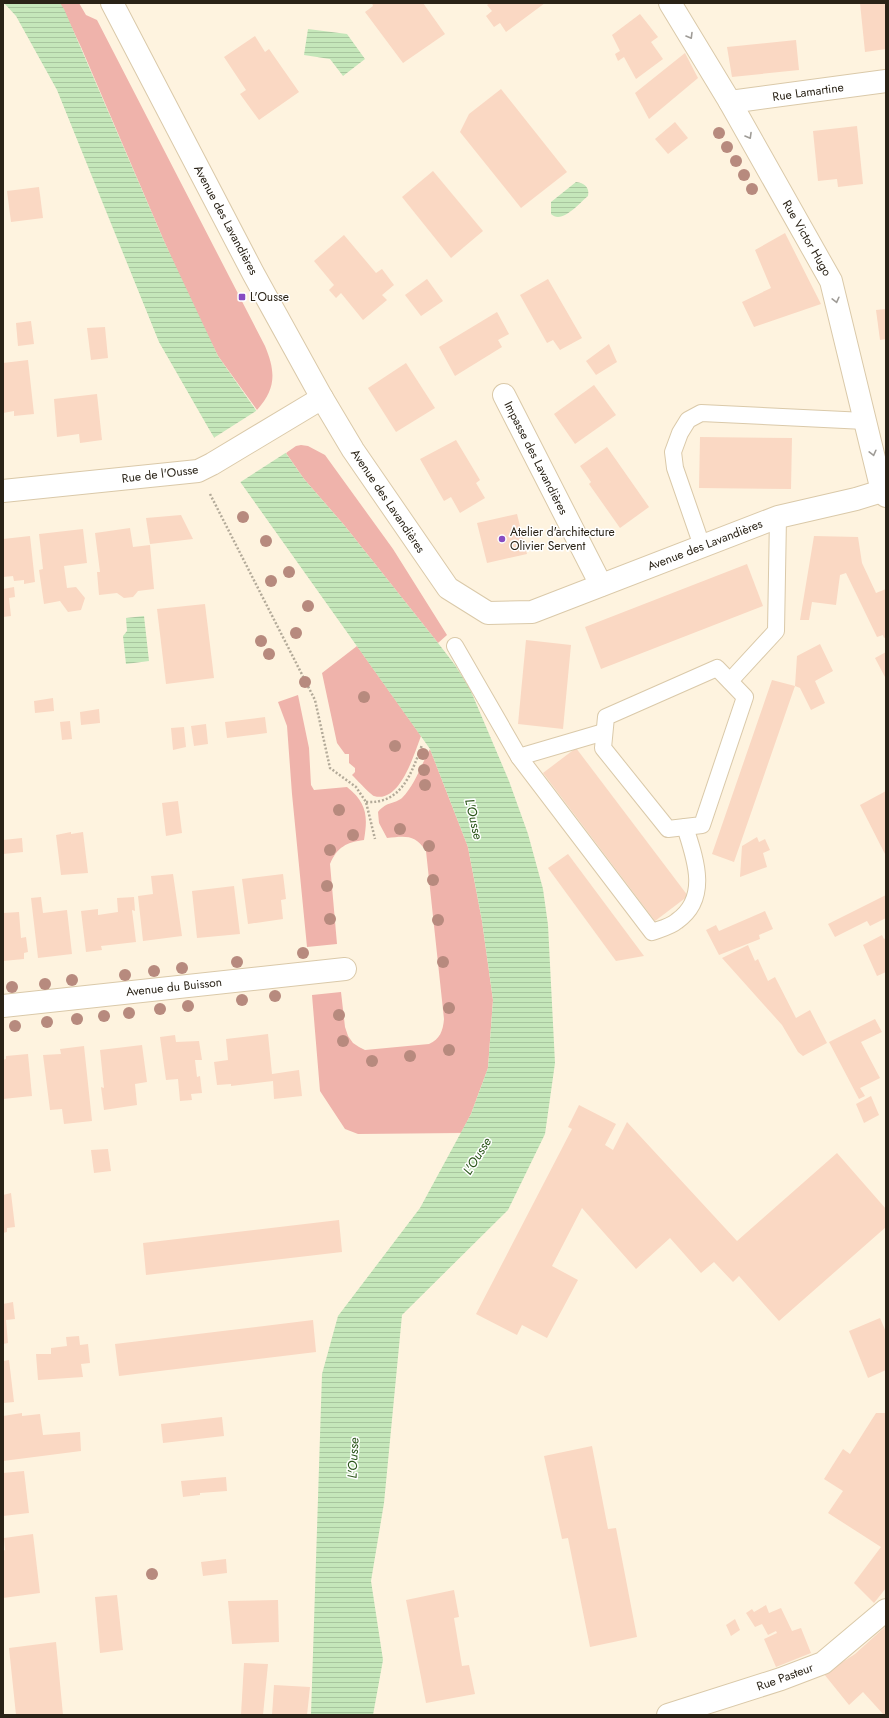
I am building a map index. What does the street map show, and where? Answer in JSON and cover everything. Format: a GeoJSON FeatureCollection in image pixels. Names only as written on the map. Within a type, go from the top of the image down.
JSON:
{"type":"FeatureCollection","features":[{"type":"Feature","properties":{"kind":"street","name":"Avenue des Lavandières"},"geometry":{"type":"LineString","coordinates":[[112,3],[256,279],[322,398],[353,450],[448,588],[488,613],[532,612],[778,517],[884,494]]}},
{"type":"Feature","properties":{"kind":"street","name":"Rue Victor Hugo"},"geometry":{"type":"LineString","coordinates":[[670,3],[730,102],[832,281],[884,494]]}},
{"type":"Feature","properties":{"kind":"street","name":"Rue Lamartine"},"geometry":{"type":"LineString","coordinates":[[730,102],[886,81]]}},
{"type":"Feature","properties":{"kind":"street","name":"Impasse des Lavandières"},"geometry":{"type":"LineString","coordinates":[[504,395],[601,585]]}},
{"type":"Feature","properties":{"kind":"street","name":"Rue de l'Ousse"},"geometry":{"type":"LineString","coordinates":[[3,491],[205,467],[322,398]]}},
{"type":"Feature","properties":{"kind":"street","name":"Avenue du Buisson"},"geometry":{"type":"LineString","coordinates":[[3,1006],[345,969]]}},
{"type":"Feature","properties":{"kind":"street","name":"Rue Pasteur"},"geometry":{"type":"LineString","coordinates":[[668,1715],[782,1679],[823,1663],[886,1610]]}},
{"type":"Feature","properties":{"kind":"lane"},"geometry":{"type":"LineString","coordinates":[[702,546],[675,468],[673,452],[680,433],[688,420],[701,413],[865,420]]}},
{"type":"Feature","properties":{"kind":"lane"},"geometry":{"type":"LineString","coordinates":[[730,681],[776,631],[778,517]]}},
{"type":"Feature","properties":{"kind":"lane"},"geometry":{"type":"LineString","coordinates":[[455,646],[519,757],[652,932],[677,922],[684,916],[697,894],[697,864],[685,827]]}},
{"type":"Feature","properties":{"kind":"lane"},"geometry":{"type":"LineString","coordinates":[[717,668],[730,681],[745,697],[702,825],[668,829],[603,748],[606,717],[717,668]]}},
{"type":"Feature","properties":{"kind":"lane"},"geometry":{"type":"LineString","coordinates":[[519,757],[604,732]]}},
{"type":"Feature","properties":{"kind":"path"},"geometry":{"type":"LineString","coordinates":[[205,467],[315,700],[330,768],[356,787],[366,802],[375,839]]}},
{"type":"Feature","properties":{"kind":"path"},"geometry":{"type":"LineString","coordinates":[[366,802],[375,803],[386,801],[396,795],[413,768],[422,745]]}},
{"type":"Feature","properties":{"kind":"shaded area"},"geometry":{"type":"Polygon","coordinates":[[[60,3],[79,3],[86,15],[97,20],[265,346],[271,364],[272,380],[268,395],[257,410],[218,356],[192,304],[81,47],[60,3]]]}},
{"type":"Feature","properties":{"kind":"shaded area"},"geometry":{"type":"Polygon","coordinates":[[[296,446],[308,446],[325,455],[393,549],[447,635],[438,643],[344,525],[304,479],[286,453],[296,446]]]}},
{"type":"Feature","properties":{"kind":"shaded area"},"geometry":{"type":"Polygon","coordinates":[[[357,646],[421,736],[405,776],[391,793],[383,796],[372,795],[352,775],[355,772],[355,768],[349,763],[349,754],[345,754],[337,743],[322,673],[357,646]]]}},
{"type":"Feature","properties":{"kind":"shaded area"},"geometry":{"type":"Polygon","coordinates":[[[298,695],[309,748],[311,785],[314,790],[347,787],[359,799],[366,817],[364,840],[352,842],[343,846],[336,853],[330,864],[337,944],[307,947],[287,726],[278,702],[298,695]]]}},
{"type":"Feature","properties":{"kind":"shaded area"},"geometry":{"type":"Polygon","coordinates":[[[430,749],[468,847],[482,921],[493,1000],[488,1068],[471,1114],[461,1133],[358,1134],[345,1129],[320,1091],[312,995],[341,992],[345,1027],[348,1036],[353,1043],[365,1050],[429,1044],[436,1040],[440,1034],[444,1019],[426,851],[422,845],[409,837],[387,838],[379,823],[378,812],[381,808],[399,800],[407,793],[430,749]]]}},
{"type":"Feature","properties":{"kind":"water","name":"L'Ousse"},"geometry":{"type":"Polygon","coordinates":[[[4,3],[60,3],[64,9],[164,241],[218,356],[304,479],[344,525],[438,643],[455,665],[470,689],[509,781],[528,834],[543,889],[548,925],[555,1063],[545,1134],[508,1210],[402,1315],[384,1503],[371,1581],[383,1660],[373,1715],[311,1715],[322,1374],[338,1316],[420,1208],[471,1114],[488,1068],[493,1000],[482,921],[468,847],[430,749],[241,483],[159,342],[57,90],[16,16],[4,3]]]}},
{"type":"Feature","properties":{"kind":"water"},"geometry":{"type":"Polygon","coordinates":[[[308,29],[347,34],[365,59],[343,76],[330,59],[304,55],[308,29]]]}},
{"type":"Feature","properties":{"kind":"water"},"geometry":{"type":"Polygon","coordinates":[[[576,182],[582,183],[586,186],[588,196],[570,212],[560,217],[555,217],[551,214],[551,202],[576,182]]]}},
{"type":"Feature","properties":{"kind":"water"},"geometry":{"type":"Polygon","coordinates":[[[144,616],[149,661],[126,664],[123,636],[127,631],[126,618],[144,616]]]}},
{"type":"Feature","properties":{"kind":"pier"},"geometry":{"type":"Polygon","coordinates":[[[259,409],[287,452],[239,483],[212,439],[259,409]]]}},
{"type":"Feature","properties":{"kind":"building"},"geometry":{"type":"Polygon","coordinates":[[[372,3],[423,3],[445,34],[403,63],[365,12],[373,6],[372,3]]]}},
{"type":"Feature","properties":{"kind":"building"},"geometry":{"type":"Polygon","coordinates":[[[490,3],[545,3],[506,32],[500,23],[494,27],[486,16],[492,11],[487,5],[490,3]]]}},
{"type":"Feature","properties":{"kind":"building"},"geometry":{"type":"Polygon","coordinates":[[[860,3],[886,3],[886,49],[865,52],[860,3]]]}},
{"type":"Feature","properties":{"kind":"building"},"geometry":{"type":"Polygon","coordinates":[[[640,14],[658,37],[651,42],[663,59],[636,79],[624,57],[618,61],[615,54],[620,51],[612,35],[640,14]]]}},
{"type":"Feature","properties":{"kind":"building"},"geometry":{"type":"Polygon","coordinates":[[[255,36],[265,52],[269,49],[299,92],[259,120],[240,94],[246,90],[224,57],[255,36]]]}},
{"type":"Feature","properties":{"kind":"building"},"geometry":{"type":"Polygon","coordinates":[[[796,40],[799,70],[732,77],[727,47],[796,40]]]}},
{"type":"Feature","properties":{"kind":"building"},"geometry":{"type":"Polygon","coordinates":[[[685,53],[698,78],[649,119],[635,93],[685,53]]]}},
{"type":"Feature","properties":{"kind":"building"},"geometry":{"type":"Polygon","coordinates":[[[501,89],[567,172],[521,208],[460,132],[469,114],[501,89]]]}},
{"type":"Feature","properties":{"kind":"building"},"geometry":{"type":"Polygon","coordinates":[[[675,122],[688,138],[668,154],[655,139],[675,122]]]}},
{"type":"Feature","properties":{"kind":"building"},"geometry":{"type":"Polygon","coordinates":[[[857,126],[863,184],[838,187],[837,179],[818,181],[813,131],[857,126]]]}},
{"type":"Feature","properties":{"kind":"building"},"geometry":{"type":"Polygon","coordinates":[[[433,171],[483,231],[451,258],[402,197],[433,171]]]}},
{"type":"Feature","properties":{"kind":"building"},"geometry":{"type":"Polygon","coordinates":[[[39,187],[43,218],[11,222],[7,191],[39,187]]]}},
{"type":"Feature","properties":{"kind":"building"},"geometry":{"type":"Polygon","coordinates":[[[785,233],[821,304],[754,327],[742,302],[771,288],[755,250],[785,233]]]}},
{"type":"Feature","properties":{"kind":"building"},"geometry":{"type":"Polygon","coordinates":[[[344,235],[376,273],[382,269],[394,285],[382,295],[387,300],[363,320],[341,293],[336,298],[329,290],[334,285],[314,261],[344,235]]]}},
{"type":"Feature","properties":{"kind":"building"},"geometry":{"type":"Polygon","coordinates":[[[427,279],[443,301],[421,316],[405,295],[427,279]]]}},
{"type":"Feature","properties":{"kind":"building"},"geometry":{"type":"Polygon","coordinates":[[[548,279],[582,338],[560,350],[553,340],[547,343],[520,295],[548,279]]]}},
{"type":"Feature","properties":{"kind":"building"},"geometry":{"type":"Polygon","coordinates":[[[886,309],[886,339],[880,340],[876,310],[886,309]]]}},
{"type":"Feature","properties":{"kind":"building"},"geometry":{"type":"Polygon","coordinates":[[[497,312],[509,334],[498,340],[502,347],[455,376],[439,347],[497,312]]]}},
{"type":"Feature","properties":{"kind":"building"},"geometry":{"type":"Polygon","coordinates":[[[31,321],[34,344],[18,346],[16,323],[31,321]]]}},
{"type":"Feature","properties":{"kind":"building"},"geometry":{"type":"Polygon","coordinates":[[[105,327],[108,358],[91,360],[87,328],[105,327]]]}},
{"type":"Feature","properties":{"kind":"building"},"geometry":{"type":"Polygon","coordinates":[[[609,344],[617,362],[596,375],[586,361],[609,344]]]}},
{"type":"Feature","properties":{"kind":"building"},"geometry":{"type":"Polygon","coordinates":[[[28,360],[34,414],[14,416],[14,411],[3,413],[3,363],[28,360]]]}},
{"type":"Feature","properties":{"kind":"building"},"geometry":{"type":"Polygon","coordinates":[[[406,363],[435,408],[396,432],[368,388],[406,363]]]}},
{"type":"Feature","properties":{"kind":"building"},"geometry":{"type":"Polygon","coordinates":[[[594,385],[616,415],[575,444],[554,414],[594,385]]]}},
{"type":"Feature","properties":{"kind":"building"},"geometry":{"type":"Polygon","coordinates":[[[97,394],[102,440],[80,443],[79,434],[57,437],[54,399],[97,394]]]}},
{"type":"Feature","properties":{"kind":"building"},"geometry":{"type":"Polygon","coordinates":[[[700,437],[792,438],[791,489],[699,488],[700,437]]]}},
{"type":"Feature","properties":{"kind":"building"},"geometry":{"type":"Polygon","coordinates":[[[456,440],[480,480],[476,483],[485,498],[460,513],[451,497],[444,501],[420,459],[456,440]]]}},
{"type":"Feature","properties":{"kind":"building"},"geometry":{"type":"Polygon","coordinates":[[[607,447],[649,507],[620,528],[589,484],[591,482],[580,466],[607,447]]]}},
{"type":"Feature","properties":{"kind":"building","name":"Atelier d'architecture Olivier Servent"},"geometry":{"type":"Polygon","coordinates":[[[517,514],[527,554],[487,563],[477,523],[517,514]]]}},
{"type":"Feature","properties":{"kind":"building"},"geometry":{"type":"Polygon","coordinates":[[[181,515],[193,539],[150,544],[146,518],[181,515]]]}},
{"type":"Feature","properties":{"kind":"building"},"geometry":{"type":"Polygon","coordinates":[[[130,528],[133,547],[150,545],[154,589],[138,591],[133,597],[124,598],[117,593],[99,595],[97,572],[100,572],[95,533],[130,528]]]}},
{"type":"Feature","properties":{"kind":"building"},"geometry":{"type":"Polygon","coordinates":[[[83,529],[87,563],[64,566],[67,588],[76,587],[85,598],[81,610],[68,612],[60,601],[44,604],[39,570],[43,569],[39,534],[83,529]]]}},
{"type":"Feature","properties":{"kind":"building"},"geometry":{"type":"Polygon","coordinates":[[[30,536],[35,582],[24,584],[24,580],[14,581],[13,576],[3,577],[3,539],[30,536]]]}},
{"type":"Feature","properties":{"kind":"building"},"geometry":{"type":"Polygon","coordinates":[[[814,536],[858,537],[862,563],[876,593],[886,589],[886,637],[884,638],[883,635],[877,637],[846,573],[840,575],[836,605],[812,602],[809,620],[800,620],[814,536]]]}},
{"type":"Feature","properties":{"kind":"building"},"geometry":{"type":"Polygon","coordinates":[[[747,564],[763,606],[601,669],[585,627],[747,564]]]}},
{"type":"Feature","properties":{"kind":"building"},"geometry":{"type":"Polygon","coordinates":[[[14,587],[15,597],[9,598],[11,616],[3,617],[3,589],[14,587]]]}},
{"type":"Feature","properties":{"kind":"building"},"geometry":{"type":"Polygon","coordinates":[[[205,604],[214,678],[166,684],[157,609],[205,604]]]}},
{"type":"Feature","properties":{"kind":"building"},"geometry":{"type":"Polygon","coordinates":[[[526,640],[571,645],[563,729],[518,724],[526,640]]]}},
{"type":"Feature","properties":{"kind":"building"},"geometry":{"type":"Polygon","coordinates":[[[820,644],[833,671],[815,681],[825,703],[811,710],[800,688],[795,686],[797,656],[820,644]]]}},
{"type":"Feature","properties":{"kind":"building"},"geometry":{"type":"Polygon","coordinates":[[[886,652],[886,679],[875,658],[886,652]]]}},
{"type":"Feature","properties":{"kind":"building"},"geometry":{"type":"Polygon","coordinates":[[[772,680],[795,686],[734,862],[712,854],[772,680]]]}},
{"type":"Feature","properties":{"kind":"building"},"geometry":{"type":"Polygon","coordinates":[[[53,698],[54,711],[35,713],[34,701],[53,698]]]}},
{"type":"Feature","properties":{"kind":"building"},"geometry":{"type":"Polygon","coordinates":[[[99,709],[100,723],[81,725],[80,712],[99,709]]]}},
{"type":"Feature","properties":{"kind":"building"},"geometry":{"type":"Polygon","coordinates":[[[265,717],[267,733],[227,738],[225,722],[265,717]]]}},
{"type":"Feature","properties":{"kind":"building"},"geometry":{"type":"Polygon","coordinates":[[[70,721],[72,739],[62,740],[60,722],[70,721]]]}},
{"type":"Feature","properties":{"kind":"building"},"geometry":{"type":"Polygon","coordinates":[[[206,724],[208,744],[194,746],[191,726],[206,724]]]}},
{"type":"Feature","properties":{"kind":"building"},"geometry":{"type":"Polygon","coordinates":[[[184,727],[186,747],[173,750],[171,728],[184,727]]]}},
{"type":"Feature","properties":{"kind":"building"},"geometry":{"type":"Polygon","coordinates":[[[576,748],[688,896],[655,921],[543,773],[576,748]]]}},
{"type":"Feature","properties":{"kind":"building"},"geometry":{"type":"Polygon","coordinates":[[[886,791],[886,856],[860,805],[886,791]]]}},
{"type":"Feature","properties":{"kind":"building"},"geometry":{"type":"Polygon","coordinates":[[[178,801],[182,833],[166,836],[162,803],[178,801]]]}},
{"type":"Feature","properties":{"kind":"building"},"geometry":{"type":"Polygon","coordinates":[[[71,832],[71,834],[83,832],[88,873],[61,875],[56,835],[71,832]]]}},
{"type":"Feature","properties":{"kind":"building"},"geometry":{"type":"Polygon","coordinates":[[[757,837],[759,842],[765,839],[770,850],[763,853],[767,867],[740,877],[742,846],[757,837]]]}},
{"type":"Feature","properties":{"kind":"building"},"geometry":{"type":"Polygon","coordinates":[[[22,838],[23,852],[3,854],[3,840],[22,838]]]}},
{"type":"Feature","properties":{"kind":"building"},"geometry":{"type":"Polygon","coordinates":[[[568,854],[644,956],[616,961],[548,868],[568,854]]]}},
{"type":"Feature","properties":{"kind":"building"},"geometry":{"type":"Polygon","coordinates":[[[173,874],[182,936],[143,941],[138,896],[153,894],[151,876],[173,874]]]}},
{"type":"Feature","properties":{"kind":"building"},"geometry":{"type":"Polygon","coordinates":[[[283,874],[286,899],[281,900],[283,919],[248,924],[242,879],[283,874]]]}},
{"type":"Feature","properties":{"kind":"building"},"geometry":{"type":"Polygon","coordinates":[[[234,886],[240,934],[197,938],[192,891],[234,886]]]}},
{"type":"Feature","properties":{"kind":"building"},"geometry":{"type":"Polygon","coordinates":[[[886,895],[886,918],[870,926],[867,921],[835,937],[828,924],[886,895]]]}},
{"type":"Feature","properties":{"kind":"building"},"geometry":{"type":"Polygon","coordinates":[[[41,897],[43,913],[67,910],[72,954],[38,958],[31,898],[41,897]]]}},
{"type":"Feature","properties":{"kind":"building"},"geometry":{"type":"Polygon","coordinates":[[[134,897],[135,911],[132,910],[136,942],[101,946],[102,950],[86,952],[81,911],[98,909],[98,915],[118,912],[117,898],[134,897]]]}},
{"type":"Feature","properties":{"kind":"building"},"geometry":{"type":"Polygon","coordinates":[[[765,911],[773,929],[759,935],[760,939],[719,955],[706,930],[716,925],[719,931],[765,911]]]}},
{"type":"Feature","properties":{"kind":"building"},"geometry":{"type":"Polygon","coordinates":[[[19,912],[21,938],[26,937],[28,952],[24,953],[24,959],[3,961],[3,913],[19,912]]]}},
{"type":"Feature","properties":{"kind":"building"},"geometry":{"type":"Polygon","coordinates":[[[882,935],[884,939],[886,938],[886,972],[877,976],[863,945],[882,935]]]}},
{"type":"Feature","properties":{"kind":"building"},"geometry":{"type":"Polygon","coordinates":[[[748,945],[755,961],[758,959],[768,981],[775,977],[796,1018],[810,1010],[827,1043],[803,1056],[798,1052],[782,1025],[722,958],[748,945]]]}},
{"type":"Feature","properties":{"kind":"building"},"geometry":{"type":"Polygon","coordinates":[[[875,1019],[882,1032],[861,1042],[880,1078],[860,1088],[865,1096],[859,1099],[829,1042],[875,1019]]]}},
{"type":"Feature","properties":{"kind":"building"},"geometry":{"type":"Polygon","coordinates":[[[268,1034],[272,1074],[299,1070],[302,1096],[274,1099],[273,1081],[231,1086],[231,1084],[217,1085],[214,1062],[228,1060],[226,1039],[268,1034]]]}},
{"type":"Feature","properties":{"kind":"building"},"geometry":{"type":"Polygon","coordinates":[[[175,1035],[176,1042],[199,1041],[202,1060],[195,1060],[197,1077],[200,1076],[202,1093],[191,1094],[192,1100],[180,1101],[178,1079],[166,1080],[160,1037],[175,1035]]]}},
{"type":"Feature","properties":{"kind":"building"},"geometry":{"type":"Polygon","coordinates":[[[142,1045],[147,1082],[135,1084],[137,1105],[104,1110],[101,1087],[104,1088],[100,1050],[142,1045]]]}},
{"type":"Feature","properties":{"kind":"building"},"geometry":{"type":"Polygon","coordinates":[[[84,1046],[92,1121],[64,1124],[62,1109],[50,1110],[43,1055],[61,1054],[60,1049],[84,1046]]]}},
{"type":"Feature","properties":{"kind":"building"},"geometry":{"type":"Polygon","coordinates":[[[28,1054],[32,1096],[3,1099],[3,1060],[6,1059],[6,1056],[28,1054]]]}},
{"type":"Feature","properties":{"kind":"building"},"geometry":{"type":"Polygon","coordinates":[[[871,1096],[879,1115],[864,1123],[856,1104],[871,1096]]]}},
{"type":"Feature","properties":{"kind":"building"},"geometry":{"type":"Polygon","coordinates":[[[579,1105],[616,1124],[605,1145],[613,1150],[627,1122],[737,1241],[837,1153],[886,1209],[886,1227],[779,1321],[739,1276],[733,1282],[714,1262],[701,1273],[670,1238],[636,1269],[582,1208],[552,1266],[578,1280],[547,1338],[522,1325],[517,1335],[476,1314],[572,1129],[568,1127],[579,1105]]]}},
{"type":"Feature","properties":{"kind":"building"},"geometry":{"type":"Polygon","coordinates":[[[108,1149],[111,1171],[94,1173],[91,1150],[108,1149]]]}},
{"type":"Feature","properties":{"kind":"building"},"geometry":{"type":"Polygon","coordinates":[[[11,1193],[15,1227],[7,1228],[7,1232],[3,1233],[3,1195],[11,1193]]]}},
{"type":"Feature","properties":{"kind":"building"},"geometry":{"type":"Polygon","coordinates":[[[339,1220],[342,1252],[146,1275],[143,1243],[339,1220]]]}},
{"type":"Feature","properties":{"kind":"building"},"geometry":{"type":"Polygon","coordinates":[[[13,1302],[15,1319],[6,1320],[8,1343],[3,1344],[3,1304],[13,1302]]]}},
{"type":"Feature","properties":{"kind":"building"},"geometry":{"type":"Polygon","coordinates":[[[880,1318],[886,1332],[886,1370],[868,1378],[849,1331],[880,1318]]]}},
{"type":"Feature","properties":{"kind":"building"},"geometry":{"type":"Polygon","coordinates":[[[313,1320],[316,1352],[119,1376],[115,1344],[313,1320]]]}},
{"type":"Feature","properties":{"kind":"building"},"geometry":{"type":"Polygon","coordinates":[[[79,1336],[80,1345],[88,1344],[90,1363],[81,1364],[83,1377],[38,1380],[36,1354],[51,1354],[51,1348],[67,1346],[66,1337],[79,1336]]]}},
{"type":"Feature","properties":{"kind":"building"},"geometry":{"type":"Polygon","coordinates":[[[9,1360],[14,1402],[3,1403],[3,1361],[9,1360]]]}},
{"type":"Feature","properties":{"kind":"building"},"geometry":{"type":"Polygon","coordinates":[[[22,1413],[22,1416],[40,1414],[43,1435],[80,1432],[81,1451],[3,1461],[3,1416],[22,1413]]]}},
{"type":"Feature","properties":{"kind":"building"},"geometry":{"type":"Polygon","coordinates":[[[876,1413],[886,1413],[886,1588],[874,1603],[854,1583],[881,1547],[828,1513],[843,1491],[824,1479],[843,1449],[850,1454],[876,1413]]]}},
{"type":"Feature","properties":{"kind":"building"},"geometry":{"type":"Polygon","coordinates":[[[222,1417],[224,1436],[163,1443],[161,1424],[222,1417]]]}},
{"type":"Feature","properties":{"kind":"building"},"geometry":{"type":"Polygon","coordinates":[[[592,1446],[608,1529],[616,1528],[637,1637],[590,1647],[568,1538],[562,1539],[544,1456],[592,1446]]]}},
{"type":"Feature","properties":{"kind":"building"},"geometry":{"type":"Polygon","coordinates":[[[24,1471],[29,1513],[3,1516],[3,1473],[24,1471]]]}},
{"type":"Feature","properties":{"kind":"building"},"geometry":{"type":"Polygon","coordinates":[[[226,1477],[227,1491],[200,1493],[200,1495],[183,1497],[181,1481],[226,1477]]]}},
{"type":"Feature","properties":{"kind":"building"},"geometry":{"type":"Polygon","coordinates":[[[33,1534],[40,1593],[3,1598],[4,1538],[33,1534]]]}},
{"type":"Feature","properties":{"kind":"building"},"geometry":{"type":"Polygon","coordinates":[[[226,1559],[227,1573],[203,1576],[201,1562],[226,1559]]]}},
{"type":"Feature","properties":{"kind":"building"},"geometry":{"type":"Polygon","coordinates":[[[454,1590],[459,1617],[454,1618],[462,1666],[469,1665],[475,1694],[426,1703],[406,1600],[454,1590]]]}},
{"type":"Feature","properties":{"kind":"building"},"geometry":{"type":"Polygon","coordinates":[[[117,1595],[123,1650],[100,1653],[95,1597],[117,1595]]]}},
{"type":"Feature","properties":{"kind":"building"},"geometry":{"type":"Polygon","coordinates":[[[278,1600],[279,1642],[232,1644],[228,1601],[278,1600]]]}},
{"type":"Feature","properties":{"kind":"building"},"geometry":{"type":"Polygon","coordinates":[[[766,1605],[769,1613],[781,1608],[792,1631],[801,1628],[811,1653],[776,1667],[764,1639],[777,1633],[776,1631],[768,1635],[762,1624],[755,1627],[746,1613],[752,1609],[754,1612],[766,1605]]]}},
{"type":"Feature","properties":{"kind":"building"},"geometry":{"type":"Polygon","coordinates":[[[735,1619],[740,1630],[731,1636],[726,1625],[735,1619]]]}},
{"type":"Feature","properties":{"kind":"building"},"geometry":{"type":"Polygon","coordinates":[[[886,1626],[886,1715],[884,1715],[863,1692],[849,1705],[824,1674],[855,1654],[886,1626]]]}},
{"type":"Feature","properties":{"kind":"building"},"geometry":{"type":"Polygon","coordinates":[[[56,1642],[63,1715],[16,1715],[9,1648],[56,1642]]]}},
{"type":"Feature","properties":{"kind":"building"},"geometry":{"type":"Polygon","coordinates":[[[244,1663],[268,1664],[263,1715],[241,1715],[244,1663]]]}},
{"type":"Feature","properties":{"kind":"building"},"geometry":{"type":"Polygon","coordinates":[[[274,1685],[310,1687],[307,1715],[272,1715],[274,1685]]]}},
{"type":"Feature","properties":{"kind":"place","name":"L'Ousse"},"geometry":{"type":"Point","coordinates":[242,297]}},
{"type":"Feature","properties":{"kind":"place","name":"Atelier d'architecture Olivier Servent"},"geometry":{"type":"Point","coordinates":[502,539]}}]}
